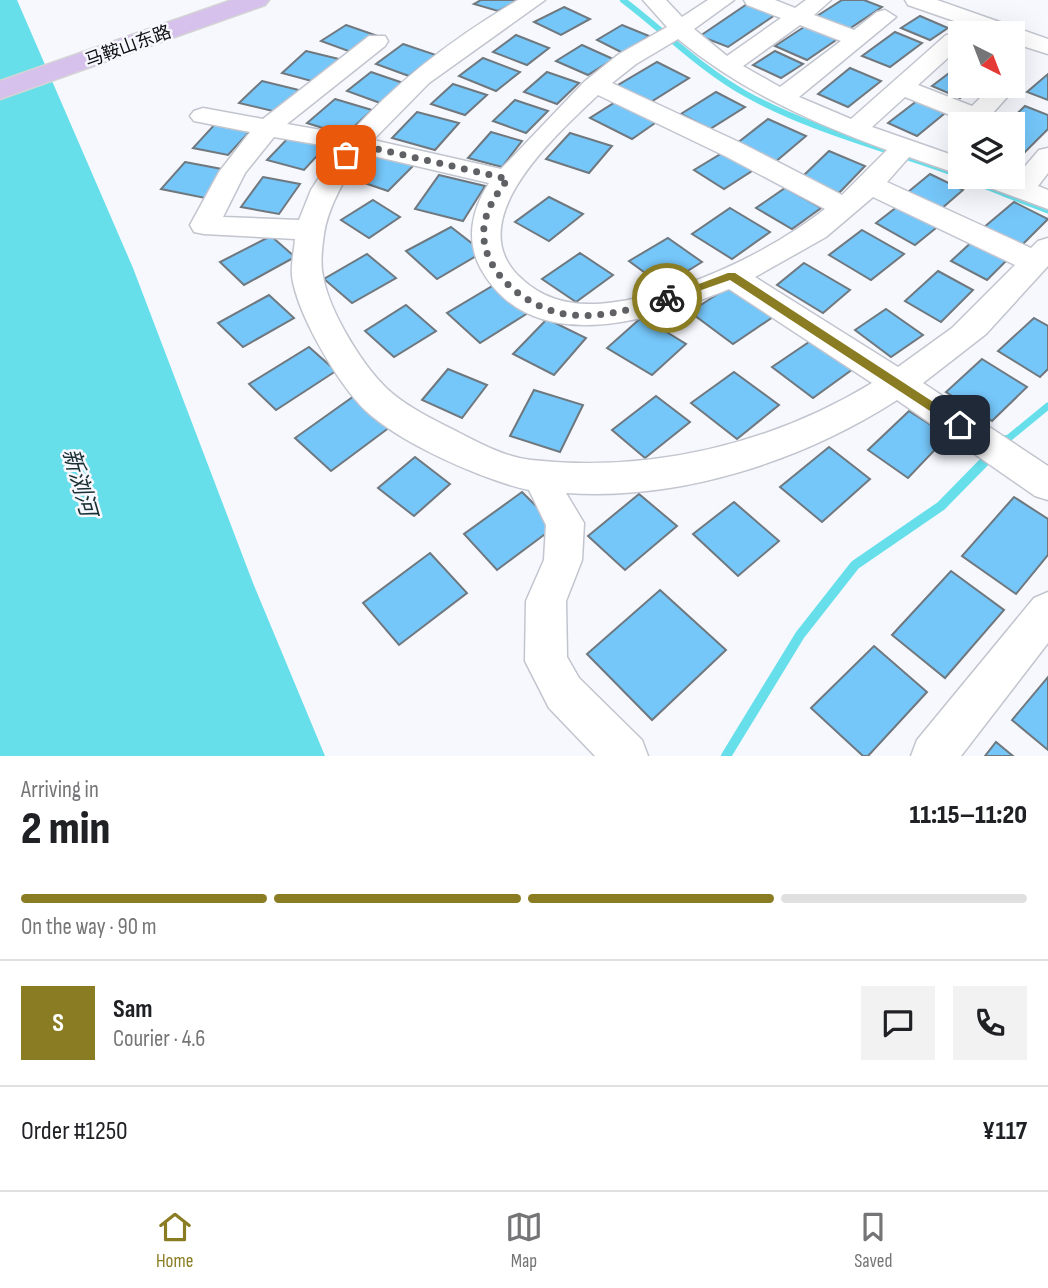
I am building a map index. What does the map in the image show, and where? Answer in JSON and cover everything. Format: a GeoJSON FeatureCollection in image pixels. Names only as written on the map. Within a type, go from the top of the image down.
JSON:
{"type":"FeatureCollection","features":[{"type":"Feature","properties":{"kind":"main road","name":"马鞍山东路"},"geometry":{"type":"LineString","coordinates":[[0,73],[208,0]]}},
{"type":"Feature","properties":{"kind":"main road","name":"马鞍山东路"},"geometry":{"type":"LineString","coordinates":[[0,91],[256,0]]}},
{"type":"Feature","properties":{"kind":"street"},"geometry":{"type":"LineString","coordinates":[[534,0],[436,65],[386,108],[337,167],[311,222],[307,275],[326,321],[354,373],[381,405],[444,442],[524,474],[596,480],[690,469],[762,451],[816,428],[899,384],[964,335],[1042,255],[869,184]]}},
{"type":"Feature","properties":{"kind":"street"},"geometry":{"type":"LineString","coordinates":[[654,0],[671,34],[726,67],[783,97],[855,128],[899,152],[948,163]]}},
{"type":"Feature","properties":{"kind":"street"},"geometry":{"type":"LineString","coordinates":[[723,0],[620,65],[531,150],[495,196],[484,228],[489,258],[503,279],[519,295],[544,308],[570,315],[599,314],[649,305],[731,276],[816,230],[869,184],[899,152]]}},
{"type":"Feature","properties":{"kind":"street"},"geometry":{"type":"LineString","coordinates":[[755,0],[857,39]]}},
{"type":"Feature","properties":{"kind":"street"},"geometry":{"type":"LineString","coordinates":[[726,67],[820,0]]}},
{"type":"Feature","properties":{"kind":"street"},"geometry":{"type":"LineString","coordinates":[[916,0],[975,21]]}},
{"type":"Feature","properties":{"kind":"street"},"geometry":{"type":"LineString","coordinates":[[783,97],[885,17]]}},
{"type":"Feature","properties":{"kind":"street"},"geometry":{"type":"LineString","coordinates":[[1026,39],[1048,47]]}},
{"type":"Feature","properties":{"kind":"street"},"geometry":{"type":"LineString","coordinates":[[311,230],[204,225],[233,171],[269,128],[320,83],[377,41]]}},
{"type":"Feature","properties":{"kind":"street"},"geometry":{"type":"LineString","coordinates":[[855,128],[948,45]]}},
{"type":"Feature","properties":{"kind":"street"},"geometry":{"type":"LineString","coordinates":[[597,85],[734,150],[842,207]]}},
{"type":"Feature","properties":{"kind":"street"},"geometry":{"type":"LineString","coordinates":[[901,87],[948,113]]}},
{"type":"Feature","properties":{"kind":"street"},"geometry":{"type":"LineString","coordinates":[[981,112],[994,98]]}},
{"type":"Feature","properties":{"kind":"street"},"geometry":{"type":"LineString","coordinates":[[203,116],[356,144],[508,179]]}},
{"type":"Feature","properties":{"kind":"street"},"geometry":{"type":"LineString","coordinates":[[1025,184],[1048,156]]}},
{"type":"Feature","properties":{"kind":"street"},"geometry":{"type":"LineString","coordinates":[[1021,189],[1048,200]]}},
{"type":"Feature","properties":{"kind":"street"},"geometry":{"type":"LineString","coordinates":[[731,276],[899,384],[1048,485]]}},
{"type":"Feature","properties":{"kind":"street"},"geometry":{"type":"LineString","coordinates":[[543,476],[550,500],[565,523],[563,560],[546,601],[545,662],[564,693],[626,756]]}},
{"type":"Feature","properties":{"kind":"street"},"geometry":{"type":"LineString","coordinates":[[933,756],[1048,611]]}},
{"type":"Feature","properties":{"kind":"water","name":"新浏河"},"geometry":{"type":"Polygon","coordinates":[[[0,0],[17,0],[133,268],[253,583],[325,756],[0,756],[0,0]]]}},
{"type":"Feature","properties":{"kind":"building"},"geometry":{"type":"Polygon","coordinates":[[[481,0],[519,0],[498,11],[474,4],[481,0]]]}},
{"type":"Feature","properties":{"kind":"building"},"geometry":{"type":"Polygon","coordinates":[[[753,0],[781,11],[728,47],[700,36],[753,0]]]}},
{"type":"Feature","properties":{"kind":"building"},"geometry":{"type":"Polygon","coordinates":[[[842,0],[864,0],[882,7],[849,29],[817,16],[842,0]]]}},
{"type":"Feature","properties":{"kind":"building"},"geometry":{"type":"Polygon","coordinates":[[[564,7],[590,19],[561,35],[534,22],[564,7]]]}},
{"type":"Feature","properties":{"kind":"building"},"geometry":{"type":"Polygon","coordinates":[[[920,16],[948,28],[930,40],[901,28],[920,16]]]}},
{"type":"Feature","properties":{"kind":"building"},"geometry":{"type":"Polygon","coordinates":[[[810,23],[842,36],[807,60],[775,46],[810,23]]]}},
{"type":"Feature","properties":{"kind":"building"},"geometry":{"type":"Polygon","coordinates":[[[346,25],[375,35],[351,52],[321,41],[346,25]]]}},
{"type":"Feature","properties":{"kind":"building"},"geometry":{"type":"Polygon","coordinates":[[[622,25],[649,36],[623,53],[597,40],[622,25]]]}},
{"type":"Feature","properties":{"kind":"building"},"geometry":{"type":"Polygon","coordinates":[[[895,32],[922,43],[890,67],[862,56],[895,32]]]}},
{"type":"Feature","properties":{"kind":"building"},"geometry":{"type":"Polygon","coordinates":[[[516,35],[549,48],[527,65],[493,52],[516,35]]]}},
{"type":"Feature","properties":{"kind":"building"},"geometry":{"type":"Polygon","coordinates":[[[403,44],[436,55],[409,76],[376,64],[403,44]]]}},
{"type":"Feature","properties":{"kind":"building"},"geometry":{"type":"Polygon","coordinates":[[[582,45],[613,59],[588,75],[556,61],[582,45]]]}},
{"type":"Feature","properties":{"kind":"building"},"geometry":{"type":"Polygon","coordinates":[[[306,51],[339,59],[315,82],[282,73],[306,51]]]}},
{"type":"Feature","properties":{"kind":"building"},"geometry":{"type":"Polygon","coordinates":[[[775,51],[803,64],[781,78],[753,65],[775,51]]]}},
{"type":"Feature","properties":{"kind":"building"},"geometry":{"type":"Polygon","coordinates":[[[483,58],[520,72],[496,91],[459,76],[483,58]]]}},
{"type":"Feature","properties":{"kind":"building"},"geometry":{"type":"Polygon","coordinates":[[[657,62],[689,78],[646,105],[613,88],[657,62]]]}},
{"type":"Feature","properties":{"kind":"building"},"geometry":{"type":"Polygon","coordinates":[[[850,68],[881,81],[848,107],[818,94],[850,68]]]}},
{"type":"Feature","properties":{"kind":"building"},"geometry":{"type":"Polygon","coordinates":[[[371,72],[406,84],[383,104],[347,91],[371,72]]]}},
{"type":"Feature","properties":{"kind":"building"},"geometry":{"type":"Polygon","coordinates":[[[547,72],[579,83],[557,104],[524,92],[547,72]]]}},
{"type":"Feature","properties":{"kind":"building"},"geometry":{"type":"Polygon","coordinates":[[[948,74],[948,93],[932,86],[948,74]]]}},
{"type":"Feature","properties":{"kind":"building"},"geometry":{"type":"Polygon","coordinates":[[[1048,74],[1048,100],[1027,92],[1048,74]]]}},
{"type":"Feature","properties":{"kind":"building"},"geometry":{"type":"Polygon","coordinates":[[[262,81],[303,91],[281,113],[239,103],[262,81]]]}},
{"type":"Feature","properties":{"kind":"building"},"geometry":{"type":"Polygon","coordinates":[[[453,84],[487,95],[465,115],[431,104],[453,84]]]}},
{"type":"Feature","properties":{"kind":"building"},"geometry":{"type":"Polygon","coordinates":[[[716,92],[745,107],[710,129],[681,114],[716,92]]]}},
{"type":"Feature","properties":{"kind":"building"},"geometry":{"type":"Polygon","coordinates":[[[922,97],[950,109],[917,136],[888,123],[922,97]]]}},
{"type":"Feature","properties":{"kind":"building"},"geometry":{"type":"Polygon","coordinates":[[[335,99],[372,110],[345,135],[307,123],[335,99]]]}},
{"type":"Feature","properties":{"kind":"building"},"geometry":{"type":"Polygon","coordinates":[[[515,100],[548,111],[526,133],[493,121],[515,100]]]}},
{"type":"Feature","properties":{"kind":"building"},"geometry":{"type":"Polygon","coordinates":[[[617,101],[658,121],[632,139],[590,118],[617,101]]]}},
{"type":"Feature","properties":{"kind":"building"},"geometry":{"type":"Polygon","coordinates":[[[1025,106],[1048,115],[1048,129],[1025,152],[1025,112],[1019,112],[1025,106]]]}},
{"type":"Feature","properties":{"kind":"building"},"geometry":{"type":"Polygon","coordinates":[[[417,112],[459,123],[435,150],[392,138],[417,112]]]}},
{"type":"Feature","properties":{"kind":"building"},"geometry":{"type":"Polygon","coordinates":[[[768,119],[806,136],[774,163],[736,144],[768,119]]]}},
{"type":"Feature","properties":{"kind":"building"},"geometry":{"type":"Polygon","coordinates":[[[216,123],[251,130],[228,155],[193,148],[216,123]]]}},
{"type":"Feature","properties":{"kind":"building"},"geometry":{"type":"Polygon","coordinates":[[[491,132],[522,141],[502,167],[468,158],[491,132]]]}},
{"type":"Feature","properties":{"kind":"building"},"geometry":{"type":"Polygon","coordinates":[[[570,133],[612,146],[589,173],[546,159],[570,133]]]}},
{"type":"Feature","properties":{"kind":"building"},"geometry":{"type":"Polygon","coordinates":[[[290,136],[327,145],[304,170],[267,160],[290,136]]]}},
{"type":"Feature","properties":{"kind":"building"},"geometry":{"type":"Polygon","coordinates":[[[829,151],[865,166],[839,193],[802,177],[829,151]]]}},
{"type":"Feature","properties":{"kind":"building"},"geometry":{"type":"Polygon","coordinates":[[[724,152],[755,169],[724,189],[694,170],[724,152]]]}},
{"type":"Feature","properties":{"kind":"building"},"geometry":{"type":"Polygon","coordinates":[[[380,153],[415,164],[388,191],[353,179],[380,153]]]}},
{"type":"Feature","properties":{"kind":"building"},"geometry":{"type":"Polygon","coordinates":[[[185,162],[227,170],[205,198],[161,189],[185,162]]]}},
{"type":"Feature","properties":{"kind":"building"},"geometry":{"type":"Polygon","coordinates":[[[930,174],[948,183],[948,189],[963,190],[941,209],[908,192],[930,174]]]}},
{"type":"Feature","properties":{"kind":"building"},"geometry":{"type":"Polygon","coordinates":[[[439,175],[485,186],[463,221],[415,209],[439,175]]]}},
{"type":"Feature","properties":{"kind":"building"},"geometry":{"type":"Polygon","coordinates":[[[263,177],[300,184],[279,214],[241,207],[263,177]]]}},
{"type":"Feature","properties":{"kind":"building"},"geometry":{"type":"Polygon","coordinates":[[[785,188],[821,208],[792,229],[756,208],[785,188]]]}},
{"type":"Feature","properties":{"kind":"building"},"geometry":{"type":"Polygon","coordinates":[[[549,197],[583,214],[549,241],[515,222],[549,197]]]}},
{"type":"Feature","properties":{"kind":"building"},"geometry":{"type":"Polygon","coordinates":[[[373,200],[400,217],[369,238],[341,220],[373,200]]]}},
{"type":"Feature","properties":{"kind":"building"},"geometry":{"type":"Polygon","coordinates":[[[1014,202],[1048,219],[1020,247],[983,228],[1014,202]]]}},
{"type":"Feature","properties":{"kind":"building"},"geometry":{"type":"Polygon","coordinates":[[[902,203],[941,224],[915,245],[876,223],[902,203]]]}},
{"type":"Feature","properties":{"kind":"building"},"geometry":{"type":"Polygon","coordinates":[[[730,208],[770,232],[732,259],[692,234],[730,208]]]}},
{"type":"Feature","properties":{"kind":"building"},"geometry":{"type":"Polygon","coordinates":[[[451,227],[483,252],[437,279],[406,251],[451,227]]]}},
{"type":"Feature","properties":{"kind":"building"},"geometry":{"type":"Polygon","coordinates":[[[862,230],[904,254],[871,280],[829,255],[862,230]]]}},
{"type":"Feature","properties":{"kind":"building"},"geometry":{"type":"Polygon","coordinates":[[[271,236],[295,257],[244,285],[220,262],[271,236]]]}},
{"type":"Feature","properties":{"kind":"building"},"geometry":{"type":"Polygon","coordinates":[[[668,238],[702,262],[663,286],[629,261],[668,238]]]}},
{"type":"Feature","properties":{"kind":"building"},"geometry":{"type":"Polygon","coordinates":[[[975,239],[1010,257],[987,280],[951,261],[975,239]]]}},
{"type":"Feature","properties":{"kind":"building"},"geometry":{"type":"Polygon","coordinates":[[[580,253],[613,275],[576,302],[542,279],[580,253]]]}},
{"type":"Feature","properties":{"kind":"building"},"geometry":{"type":"Polygon","coordinates":[[[367,254],[396,278],[352,303],[324,279],[367,254]]]}},
{"type":"Feature","properties":{"kind":"building"},"geometry":{"type":"Polygon","coordinates":[[[804,263],[850,290],[823,313],[777,285],[804,263]]]}},
{"type":"Feature","properties":{"kind":"building"},"geometry":{"type":"Polygon","coordinates":[[[938,271],[973,290],[941,322],[905,301],[938,271]]]}},
{"type":"Feature","properties":{"kind":"building"},"geometry":{"type":"Polygon","coordinates":[[[494,285],[528,313],[480,343],[447,313],[494,285]]]}},
{"type":"Feature","properties":{"kind":"building"},"geometry":{"type":"Polygon","coordinates":[[[730,286],[773,317],[733,344],[690,312],[730,286]]]}},
{"type":"Feature","properties":{"kind":"building"},"geometry":{"type":"Polygon","coordinates":[[[269,295],[294,318],[243,347],[218,323],[269,295]]]}},
{"type":"Feature","properties":{"kind":"building"},"geometry":{"type":"Polygon","coordinates":[[[406,305],[436,331],[394,357],[365,331],[406,305]]]}},
{"type":"Feature","properties":{"kind":"building"},"geometry":{"type":"Polygon","coordinates":[[[886,309],[923,335],[891,357],[855,330],[886,309]]]}},
{"type":"Feature","properties":{"kind":"building"},"geometry":{"type":"Polygon","coordinates":[[[642,317],[686,344],[652,375],[607,348],[642,317]]]}},
{"type":"Feature","properties":{"kind":"building"},"geometry":{"type":"Polygon","coordinates":[[[1034,318],[1048,326],[1048,369],[1040,377],[998,351],[1034,318]]]}},
{"type":"Feature","properties":{"kind":"building"},"geometry":{"type":"Polygon","coordinates":[[[547,319],[586,338],[554,375],[513,354],[547,319]]]}},
{"type":"Feature","properties":{"kind":"building"},"geometry":{"type":"Polygon","coordinates":[[[812,340],[853,369],[813,398],[772,367],[812,340]]]}},
{"type":"Feature","properties":{"kind":"building"},"geometry":{"type":"Polygon","coordinates":[[[309,347],[336,371],[276,410],[249,384],[309,347]]]}},
{"type":"Feature","properties":{"kind":"building"},"geometry":{"type":"Polygon","coordinates":[[[982,359],[1027,387],[992,421],[946,392],[982,359]]]}},
{"type":"Feature","properties":{"kind":"building"},"geometry":{"type":"Polygon","coordinates":[[[448,369],[487,385],[462,418],[422,400],[448,369]]]}},
{"type":"Feature","properties":{"kind":"building"},"geometry":{"type":"Polygon","coordinates":[[[734,372],[779,405],[737,439],[691,403],[734,372]]]}},
{"type":"Feature","properties":{"kind":"building"},"geometry":{"type":"Polygon","coordinates":[[[534,390],[583,405],[560,452],[510,436],[534,390]]]}},
{"type":"Feature","properties":{"kind":"building"},"geometry":{"type":"Polygon","coordinates":[[[354,396],[390,427],[331,471],[295,438],[354,396]]]}},
{"type":"Feature","properties":{"kind":"building"},"geometry":{"type":"Polygon","coordinates":[[[656,396],[690,422],[645,458],[612,430],[656,396]]]}},
{"type":"Feature","properties":{"kind":"building"},"geometry":{"type":"Polygon","coordinates":[[[909,411],[948,436],[908,478],[868,450],[909,411]]]}},
{"type":"Feature","properties":{"kind":"building"},"geometry":{"type":"Polygon","coordinates":[[[829,447],[870,479],[822,522],[780,487],[829,447]]]}},
{"type":"Feature","properties":{"kind":"building"},"geometry":{"type":"Polygon","coordinates":[[[415,457],[450,484],[414,516],[378,488],[415,457]]]}},
{"type":"Feature","properties":{"kind":"building"},"geometry":{"type":"Polygon","coordinates":[[[522,492],[556,526],[497,570],[464,534],[522,492]]]}},
{"type":"Feature","properties":{"kind":"building"},"geometry":{"type":"Polygon","coordinates":[[[639,494],[677,526],[625,570],[588,536],[639,494]]]}},
{"type":"Feature","properties":{"kind":"building"},"geometry":{"type":"Polygon","coordinates":[[[1014,497],[1048,519],[1048,555],[1016,594],[962,556],[1014,497]]]}},
{"type":"Feature","properties":{"kind":"building"},"geometry":{"type":"Polygon","coordinates":[[[734,502],[779,541],[738,576],[693,534],[734,502]]]}},
{"type":"Feature","properties":{"kind":"building"},"geometry":{"type":"Polygon","coordinates":[[[430,553],[467,593],[399,645],[363,603],[430,553]]]}},
{"type":"Feature","properties":{"kind":"building"},"geometry":{"type":"Polygon","coordinates":[[[951,571],[1004,610],[945,678],[892,635],[951,571]]]}},
{"type":"Feature","properties":{"kind":"building"},"geometry":{"type":"Polygon","coordinates":[[[660,590],[726,650],[652,720],[587,654],[660,590]]]}},
{"type":"Feature","properties":{"kind":"building"},"geometry":{"type":"Polygon","coordinates":[[[874,646],[927,692],[868,756],[863,756],[811,708],[874,646]]]}},
{"type":"Feature","properties":{"kind":"building"},"geometry":{"type":"Polygon","coordinates":[[[1048,677],[1048,750],[1012,720],[1048,677]]]}},
{"type":"Feature","properties":{"kind":"building"},"geometry":{"type":"Polygon","coordinates":[[[996,742],[1013,756],[985,756],[996,742]]]}},
{"type":"Feature","properties":{"kind":"waterway"},"geometry":{"type":"LineString","coordinates":[[623,0],[698,61],[746,94],[824,129],[948,172]]}},
{"type":"Feature","properties":{"kind":"waterway"},"geometry":{"type":"LineString","coordinates":[[993,189],[1008,195]]}},
{"type":"Feature","properties":{"kind":"waterway"},"geometry":{"type":"LineString","coordinates":[[1004,193],[1048,210]]}},
{"type":"Feature","properties":{"kind":"waterway"},"geometry":{"type":"LineString","coordinates":[[1004,442],[1048,406]]}},
{"type":"Feature","properties":{"kind":"waterway"},"geometry":{"type":"LineString","coordinates":[[999,446],[1006,440]]}},
{"type":"Feature","properties":{"kind":"waterway"},"geometry":{"type":"LineString","coordinates":[[726,756],[800,635],[855,565],[941,506],[990,456]]}},
{"type":"Feature","properties":{"kind":"way so far"},"geometry":{"type":"LineString","coordinates":[[346,155],[356,144],[508,179],[495,196],[484,228],[489,258],[503,279],[519,295],[544,308],[570,315],[599,314],[649,305],[667,298]]}},
{"type":"Feature","properties":{"kind":"route"},"geometry":{"type":"LineString","coordinates":[[667,298],[731,276],[960,425]]}}]}
